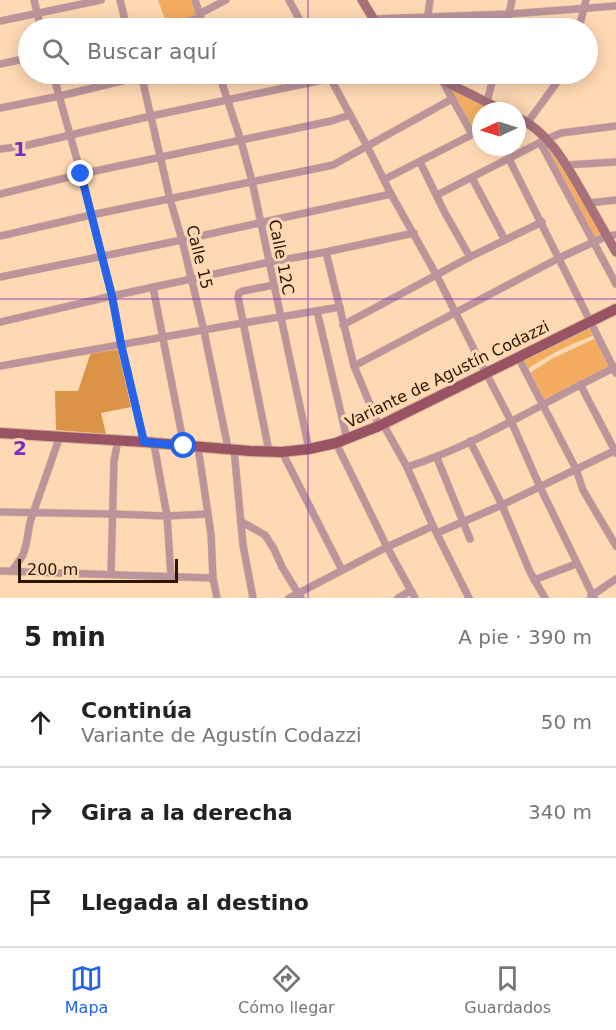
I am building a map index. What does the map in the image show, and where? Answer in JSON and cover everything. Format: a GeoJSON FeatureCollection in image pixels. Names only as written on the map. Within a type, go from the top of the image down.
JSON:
{"type":"FeatureCollection","features":[{"type":"Feature","properties":{"kind":"main road"},"geometry":{"type":"LineString","coordinates":[[362,0],[373,18]]}},
{"type":"Feature","properties":{"kind":"main road"},"geometry":{"type":"LineString","coordinates":[[450,84],[487,102]]}},
{"type":"Feature","properties":{"kind":"main road"},"geometry":{"type":"LineString","coordinates":[[528,122],[566,165],[611,235],[616,252]]}},
{"type":"Feature","properties":{"kind":"main road","name":"Variante de Agustín Codazzi"},"geometry":{"type":"LineString","coordinates":[[0,433],[282,452],[309,449],[341,441],[381,425],[616,309]]}},
{"type":"Feature","properties":{"kind":"street"},"geometry":{"type":"LineString","coordinates":[[34,0],[38,18]]}},
{"type":"Feature","properties":{"kind":"street"},"geometry":{"type":"LineString","coordinates":[[0,21],[101,0]]}},
{"type":"Feature","properties":{"kind":"street"},"geometry":{"type":"LineString","coordinates":[[120,0],[124,18]]}},
{"type":"Feature","properties":{"kind":"street"},"geometry":{"type":"LineString","coordinates":[[195,0],[200,16]]}},
{"type":"Feature","properties":{"kind":"street"},"geometry":{"type":"LineString","coordinates":[[193,18],[226,0]]}},
{"type":"Feature","properties":{"kind":"street"},"geometry":{"type":"LineString","coordinates":[[289,0],[299,18]]}},
{"type":"Feature","properties":{"kind":"street"},"geometry":{"type":"LineString","coordinates":[[427,17],[430,0]]}},
{"type":"Feature","properties":{"kind":"street"},"geometry":{"type":"LineString","coordinates":[[508,18],[512,0]]}},
{"type":"Feature","properties":{"kind":"street"},"geometry":{"type":"LineString","coordinates":[[582,18],[586,0]]}},
{"type":"Feature","properties":{"kind":"street"},"geometry":{"type":"LineString","coordinates":[[400,18],[509,14],[616,6]]}},
{"type":"Feature","properties":{"kind":"street"},"geometry":{"type":"LineString","coordinates":[[0,64],[18,60]]}},
{"type":"Feature","properties":{"kind":"street"},"geometry":{"type":"LineString","coordinates":[[56,84],[102,255],[121,344],[167,516],[171,577]]}},
{"type":"Feature","properties":{"kind":"street"},"geometry":{"type":"LineString","coordinates":[[0,108],[104,84]]}},
{"type":"Feature","properties":{"kind":"street","name":"Calle 15"},"geometry":{"type":"LineString","coordinates":[[143,84],[231,449],[242,522],[243,545],[253,598]]}},
{"type":"Feature","properties":{"kind":"street","name":"Calle 12C"},"geometry":{"type":"LineString","coordinates":[[222,84],[241,141],[262,222],[309,449]]}},
{"type":"Feature","properties":{"kind":"street"},"geometry":{"type":"LineString","coordinates":[[0,149],[24,146],[295,84]]}},
{"type":"Feature","properties":{"kind":"street"},"geometry":{"type":"LineString","coordinates":[[333,84],[391,194],[414,232],[511,421],[592,597],[616,579]]}},
{"type":"Feature","properties":{"kind":"street"},"geometry":{"type":"LineString","coordinates":[[385,179],[472,134],[444,84]]}},
{"type":"Feature","properties":{"kind":"street"},"geometry":{"type":"LineString","coordinates":[[487,102],[492,84]]}},
{"type":"Feature","properties":{"kind":"street"},"geometry":{"type":"LineString","coordinates":[[528,122],[556,84]]}},
{"type":"Feature","properties":{"kind":"street"},"geometry":{"type":"LineString","coordinates":[[0,236],[333,165],[452,99]]}},
{"type":"Feature","properties":{"kind":"street"},"geometry":{"type":"LineString","coordinates":[[0,194],[81,174],[332,121],[350,115]]}},
{"type":"Feature","properties":{"kind":"street"},"geometry":{"type":"LineString","coordinates":[[437,195],[561,133],[616,126]]}},
{"type":"Feature","properties":{"kind":"street"},"geometry":{"type":"LineString","coordinates":[[543,141],[616,284]]}},
{"type":"Feature","properties":{"kind":"street"},"geometry":{"type":"LineString","coordinates":[[406,467],[437,458],[580,384],[615,369],[509,159]]}},
{"type":"Feature","properties":{"kind":"street"},"geometry":{"type":"LineString","coordinates":[[420,162],[470,257]]}},
{"type":"Feature","properties":{"kind":"street"},"geometry":{"type":"LineString","coordinates":[[566,165],[616,162]]}},
{"type":"Feature","properties":{"kind":"street"},"geometry":{"type":"LineString","coordinates":[[472,178],[505,240]]}},
{"type":"Feature","properties":{"kind":"street"},"geometry":{"type":"LineString","coordinates":[[0,277],[391,194]]}},
{"type":"Feature","properties":{"kind":"street"},"geometry":{"type":"LineString","coordinates":[[588,202],[616,200]]}},
{"type":"Feature","properties":{"kind":"street"},"geometry":{"type":"LineString","coordinates":[[343,325],[470,257],[542,222]]}},
{"type":"Feature","properties":{"kind":"street"},"geometry":{"type":"LineString","coordinates":[[0,322],[414,232]]}},
{"type":"Feature","properties":{"kind":"street"},"geometry":{"type":"LineString","coordinates":[[354,366],[559,258],[611,235]]}},
{"type":"Feature","properties":{"kind":"street"},"geometry":{"type":"LineString","coordinates":[[326,252],[354,366],[381,425],[406,467],[469,598]]}},
{"type":"Feature","properties":{"kind":"street"},"geometry":{"type":"LineString","coordinates":[[269,451],[239,293],[274,285]]}},
{"type":"Feature","properties":{"kind":"street"},"geometry":{"type":"LineString","coordinates":[[153,287],[184,446]]}},
{"type":"Feature","properties":{"kind":"street"},"geometry":{"type":"LineString","coordinates":[[0,366],[340,307]]}},
{"type":"Feature","properties":{"kind":"street"},"geometry":{"type":"LineString","coordinates":[[317,311],[341,441],[387,547],[415,598]]}},
{"type":"Feature","properties":{"kind":"street"},"geometry":{"type":"LineString","coordinates":[[518,357],[576,469],[583,489],[616,546]]}},
{"type":"Feature","properties":{"kind":"street"},"geometry":{"type":"LineString","coordinates":[[437,533],[616,451],[580,384]]}},
{"type":"Feature","properties":{"kind":"street"},"geometry":{"type":"LineString","coordinates":[[12,571],[23,555],[33,513],[60,436]]}},
{"type":"Feature","properties":{"kind":"street"},"geometry":{"type":"LineString","coordinates":[[111,574],[114,462],[118,440]]}},
{"type":"Feature","properties":{"kind":"street"},"geometry":{"type":"LineString","coordinates":[[470,441],[502,505],[534,580],[545,598]]}},
{"type":"Feature","properties":{"kind":"street"},"geometry":{"type":"LineString","coordinates":[[198,447],[211,534],[213,578],[217,598]]}},
{"type":"Feature","properties":{"kind":"street"},"geometry":{"type":"LineString","coordinates":[[282,452],[342,570]]}},
{"type":"Feature","properties":{"kind":"street"},"geometry":{"type":"LineString","coordinates":[[437,458],[470,539]]}},
{"type":"Feature","properties":{"kind":"street"},"geometry":{"type":"LineString","coordinates":[[0,512],[167,516],[208,514]]}},
{"type":"Feature","properties":{"kind":"street"},"geometry":{"type":"LineString","coordinates":[[242,522],[265,535],[299,595]]}},
{"type":"Feature","properties":{"kind":"street"},"geometry":{"type":"LineString","coordinates":[[289,598],[433,526]]}},
{"type":"Feature","properties":{"kind":"street"},"geometry":{"type":"LineString","coordinates":[[534,580],[576,564]]}},
{"type":"Feature","properties":{"kind":"street"},"geometry":{"type":"LineString","coordinates":[[0,571],[213,578]]}},
{"type":"Feature","properties":{"kind":"street"},"geometry":{"type":"LineString","coordinates":[[398,598],[410,591]]}},
{"type":"Feature","properties":{"kind":"shaded area"},"geometry":{"type":"Polygon","coordinates":[[[158,0],[193,0],[197,16],[164,18],[158,0]]]}},
{"type":"Feature","properties":{"kind":"shaded area"},"geometry":{"type":"Polygon","coordinates":[[[447,85],[480,102],[472,102],[472,129],[447,85]]]}},
{"type":"Feature","properties":{"kind":"shaded area"},"geometry":{"type":"Polygon","coordinates":[[[546,142],[564,167],[602,234],[594,238],[542,143],[546,142]]]}},
{"type":"Feature","properties":{"kind":"shaded area"},"geometry":{"type":"Polygon","coordinates":[[[591,326],[595,335],[560,350],[528,369],[522,360],[591,326]]]}},
{"type":"Feature","properties":{"kind":"shaded area"},"geometry":{"type":"Polygon","coordinates":[[[596,338],[611,367],[543,400],[530,373],[553,358],[596,338]]]}},
{"type":"Feature","properties":{"kind":"shaded area"},"geometry":{"type":"Polygon","coordinates":[[[118,350],[131,407],[101,413],[106,434],[56,430],[55,391],[78,391],[91,352],[118,350]]]}},
{"type":"Feature","properties":{"kind":"route"},"geometry":{"type":"LineString","coordinates":[[81,174],[112,296],[144,442],[184,446]]}}]}
